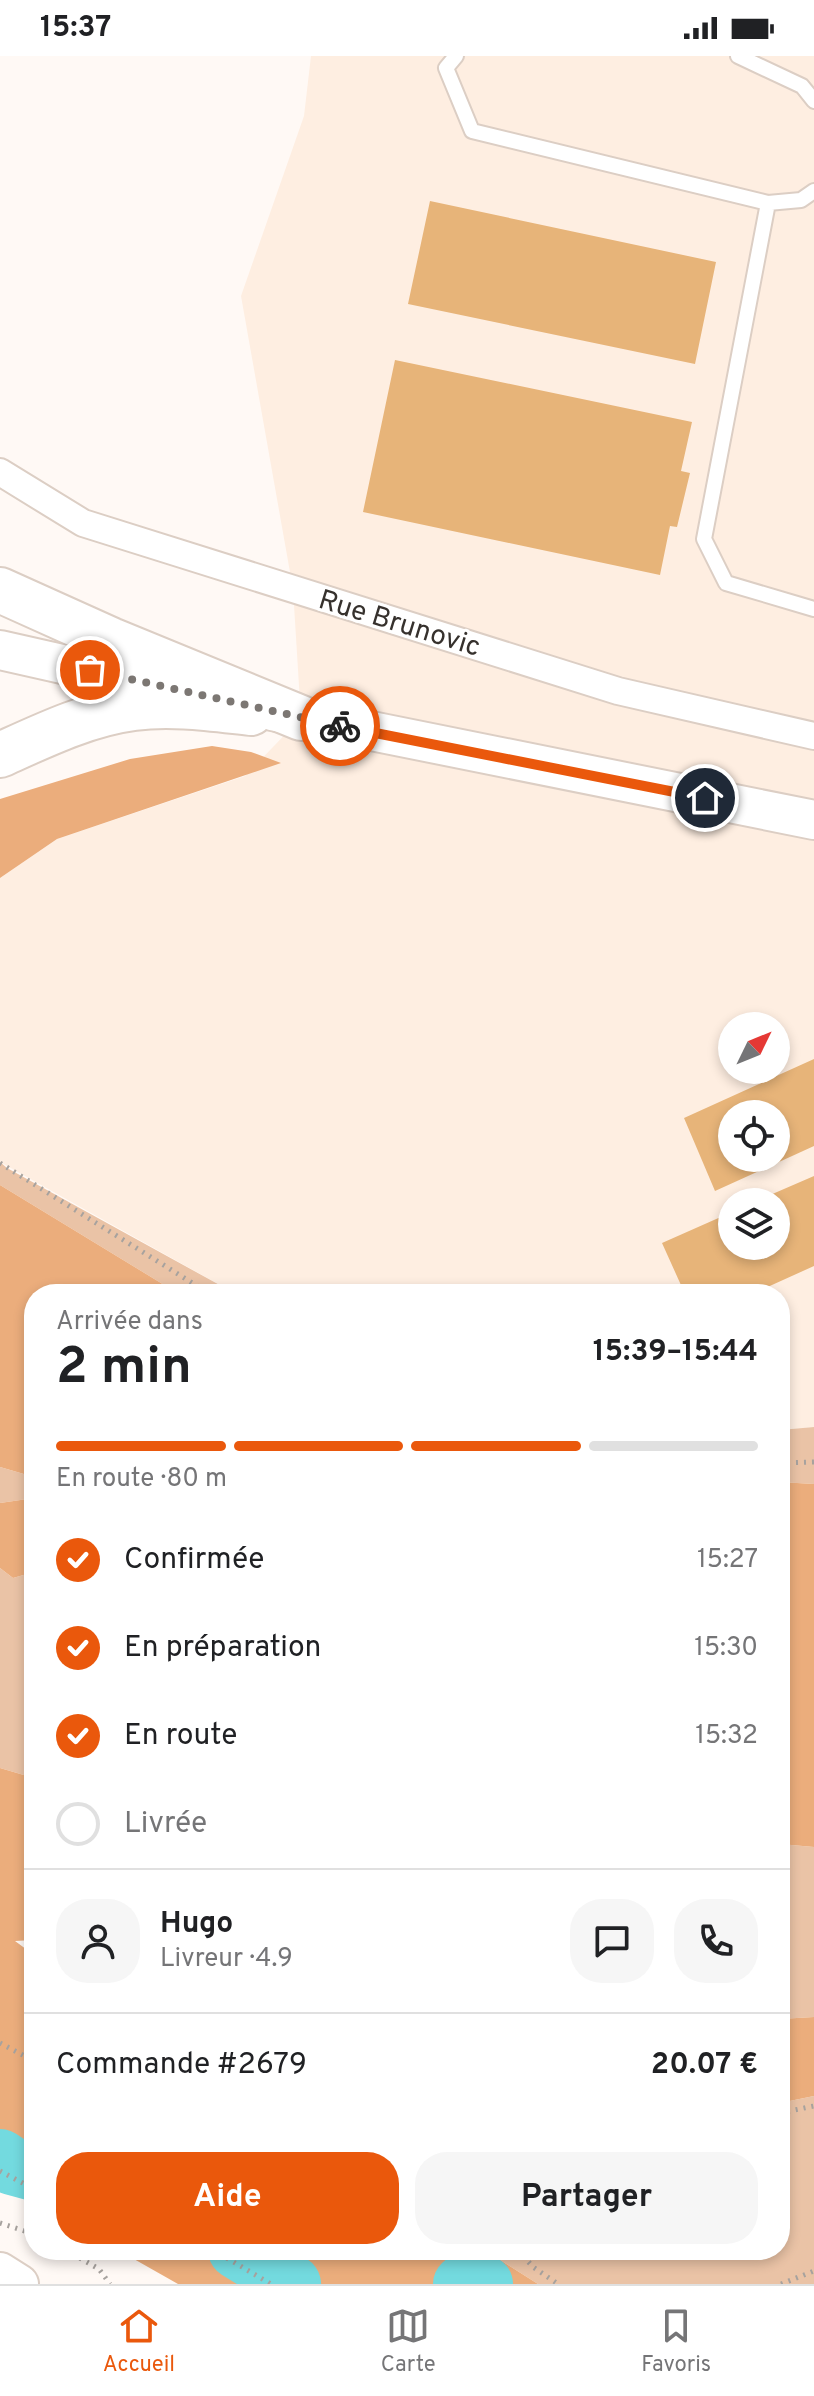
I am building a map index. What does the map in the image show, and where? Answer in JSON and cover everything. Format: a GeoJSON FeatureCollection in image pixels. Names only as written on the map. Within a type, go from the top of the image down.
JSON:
{"type":"FeatureCollection","features":[{"type":"Feature","properties":{"kind":"highway"},"geometry":{"type":"LineString","coordinates":[[0,590],[90,631],[301,718]]}},
{"type":"Feature","properties":{"kind":"highway"},"geometry":{"type":"LineString","coordinates":[[0,755],[62,727],[133,708],[186,707],[301,718]]}},
{"type":"Feature","properties":{"kind":"main road"},"geometry":{"type":"LineString","coordinates":[[0,650],[301,718],[814,820]]}},
{"type":"Feature","properties":{"kind":"main road"},"geometry":{"type":"LineString","coordinates":[[0,2272],[19,2284]]}},
{"type":"Feature","properties":{"kind":"street","name":"Rue Brunovic"},"geometry":{"type":"LineString","coordinates":[[0,472],[83,523],[618,691],[814,736]]}},
{"type":"Feature","properties":{"kind":"lane"},"geometry":{"type":"LineString","coordinates":[[456,56],[446,68],[472,131],[768,203],[801,200],[814,191]]}},
{"type":"Feature","properties":{"kind":"lane"},"geometry":{"type":"LineString","coordinates":[[738,56],[802,86],[814,101]]}},
{"type":"Feature","properties":{"kind":"lane"},"geometry":{"type":"LineString","coordinates":[[768,203],[704,539],[726,583],[814,609]]}},
{"type":"Feature","properties":{"kind":"path"},"geometry":{"type":"LineString","coordinates":[[0,1163],[194,1284]]}},
{"type":"Feature","properties":{"kind":"path"},"geometry":{"type":"LineString","coordinates":[[790,1463],[814,1462]]}},
{"type":"Feature","properties":{"kind":"path"},"geometry":{"type":"LineString","coordinates":[[0,2043],[24,2056]]}},
{"type":"Feature","properties":{"kind":"path"},"geometry":{"type":"LineString","coordinates":[[790,2111],[814,2106]]}},
{"type":"Feature","properties":{"kind":"path"},"geometry":{"type":"LineString","coordinates":[[0,2171],[24,2184]]}},
{"type":"Feature","properties":{"kind":"path"},"geometry":{"type":"LineString","coordinates":[[0,2223],[24,2231]]}},
{"type":"Feature","properties":{"kind":"path"},"geometry":{"type":"LineString","coordinates":[[83,2260],[99,2269],[110,2284]]}},
{"type":"Feature","properties":{"kind":"path"},"geometry":{"type":"LineString","coordinates":[[230,2260],[271,2284]]}},
{"type":"Feature","properties":{"kind":"path"},"geometry":{"type":"LineString","coordinates":[[527,2260],[558,2284]]}},
{"type":"Feature","properties":{"kind":"path"},"geometry":{"type":"LineString","coordinates":[[781,2284],[814,2271]]}},
{"type":"Feature","properties":{"kind":"shaded area"},"geometry":{"type":"Polygon","coordinates":[[[311,56],[814,56],[814,1427],[790,1429],[790,1284],[218,1284],[0,1162],[0,878],[57,839],[245,776],[301,718],[293,589],[241,296],[304,116],[311,56]]]}},
{"type":"Feature","properties":{"kind":"shaded area"},"geometry":{"type":"Polygon","coordinates":[[[212,746],[251,752],[281,763],[57,839],[0,878],[0,799],[130,759],[212,746]]]}},
{"type":"Feature","properties":{"kind":"shaded area"},"geometry":{"type":"Polygon","coordinates":[[[0,1162],[218,1284],[163,1284],[0,1185],[0,1162]]]}},
{"type":"Feature","properties":{"kind":"shaded area"},"geometry":{"type":"Polygon","coordinates":[[[0,1185],[163,1284],[24,1284],[24,1474],[0,1467],[0,1185]]]}},
{"type":"Feature","properties":{"kind":"shaded area"},"geometry":{"type":"Polygon","coordinates":[[[814,1427],[814,1484],[790,1483],[790,1429],[814,1427]]]}},
{"type":"Feature","properties":{"kind":"shaded area"},"geometry":{"type":"Polygon","coordinates":[[[0,1467],[24,1474],[24,1499],[0,1503],[0,1467]]]}},
{"type":"Feature","properties":{"kind":"shaded area"},"geometry":{"type":"Polygon","coordinates":[[[790,1483],[814,1484],[814,1847],[790,1845],[790,1483]]]}},
{"type":"Feature","properties":{"kind":"shaded area"},"geometry":{"type":"Polygon","coordinates":[[[24,1499],[24,1575],[13,1578],[0,1568],[0,1503],[24,1499]]]}},
{"type":"Feature","properties":{"kind":"shaded area"},"geometry":{"type":"Polygon","coordinates":[[[0,1568],[13,1578],[24,1575],[24,1775],[0,1768],[0,1568]]]}},
{"type":"Feature","properties":{"kind":"shaded area"},"geometry":{"type":"Polygon","coordinates":[[[0,1768],[24,1775],[24,1941],[15,1941],[24,1948],[24,2197],[0,2184],[0,1768]]]}},
{"type":"Feature","properties":{"kind":"shaded area"},"geometry":{"type":"Polygon","coordinates":[[[790,1845],[814,1847],[814,2017],[790,2018],[790,1845]]]}},
{"type":"Feature","properties":{"kind":"shaded area"},"geometry":{"type":"Polygon","coordinates":[[[814,2017],[814,2096],[790,2101],[790,2018],[814,2017]]]}},
{"type":"Feature","properties":{"kind":"shaded area"},"geometry":{"type":"Polygon","coordinates":[[[814,2096],[814,2284],[538,2284],[500,2260],[790,2260],[790,2101],[814,2096]]]}},
{"type":"Feature","properties":{"kind":"shaded area"},"geometry":{"type":"Polygon","coordinates":[[[136,2260],[500,2260],[538,2284],[178,2284],[136,2260]]]}},
{"type":"Feature","properties":{"kind":"building"},"geometry":{"type":"Polygon","coordinates":[[[430,201],[716,262],[695,364],[408,304],[430,201]]]}},
{"type":"Feature","properties":{"kind":"building"},"geometry":{"type":"Polygon","coordinates":[[[395,360],[692,422],[681,471],[690,473],[677,527],[670,526],[660,575],[363,512],[395,360]]]}},
{"type":"Feature","properties":{"kind":"building"},"geometry":{"type":"Polygon","coordinates":[[[814,1059],[814,1146],[790,1157],[790,1100],[724,1100],[759,1084],[790,1084],[790,1070],[814,1059]]]}},
{"type":"Feature","properties":{"kind":"building"},"geometry":{"type":"Polygon","coordinates":[[[718,1103],[718,1172],[757,1172],[715,1191],[684,1118],[718,1103]]]}},
{"type":"Feature","properties":{"kind":"building"},"geometry":{"type":"Polygon","coordinates":[[[814,1176],[814,1266],[774,1284],[680,1284],[662,1243],[718,1218],[718,1260],[790,1260],[790,1188],[786,1188],[814,1176]]]}},
{"type":"Feature","properties":{"kind":"waterway"},"geometry":{"type":"LineString","coordinates":[[0,2158],[24,2169]]}},
{"type":"Feature","properties":{"kind":"waterway"},"geometry":{"type":"LineString","coordinates":[[253,2260],[292,2284]]}},
{"type":"Feature","properties":{"kind":"waterway"},"geometry":{"type":"LineString","coordinates":[[462,2284],[475,2279],[484,2284]]}},
{"type":"Feature","properties":{"kind":"way so far"},"geometry":{"type":"LineString","coordinates":[[90,670],[340,726]]}},
{"type":"Feature","properties":{"kind":"route"},"geometry":{"type":"LineString","coordinates":[[340,726],[705,798]]}}]}
